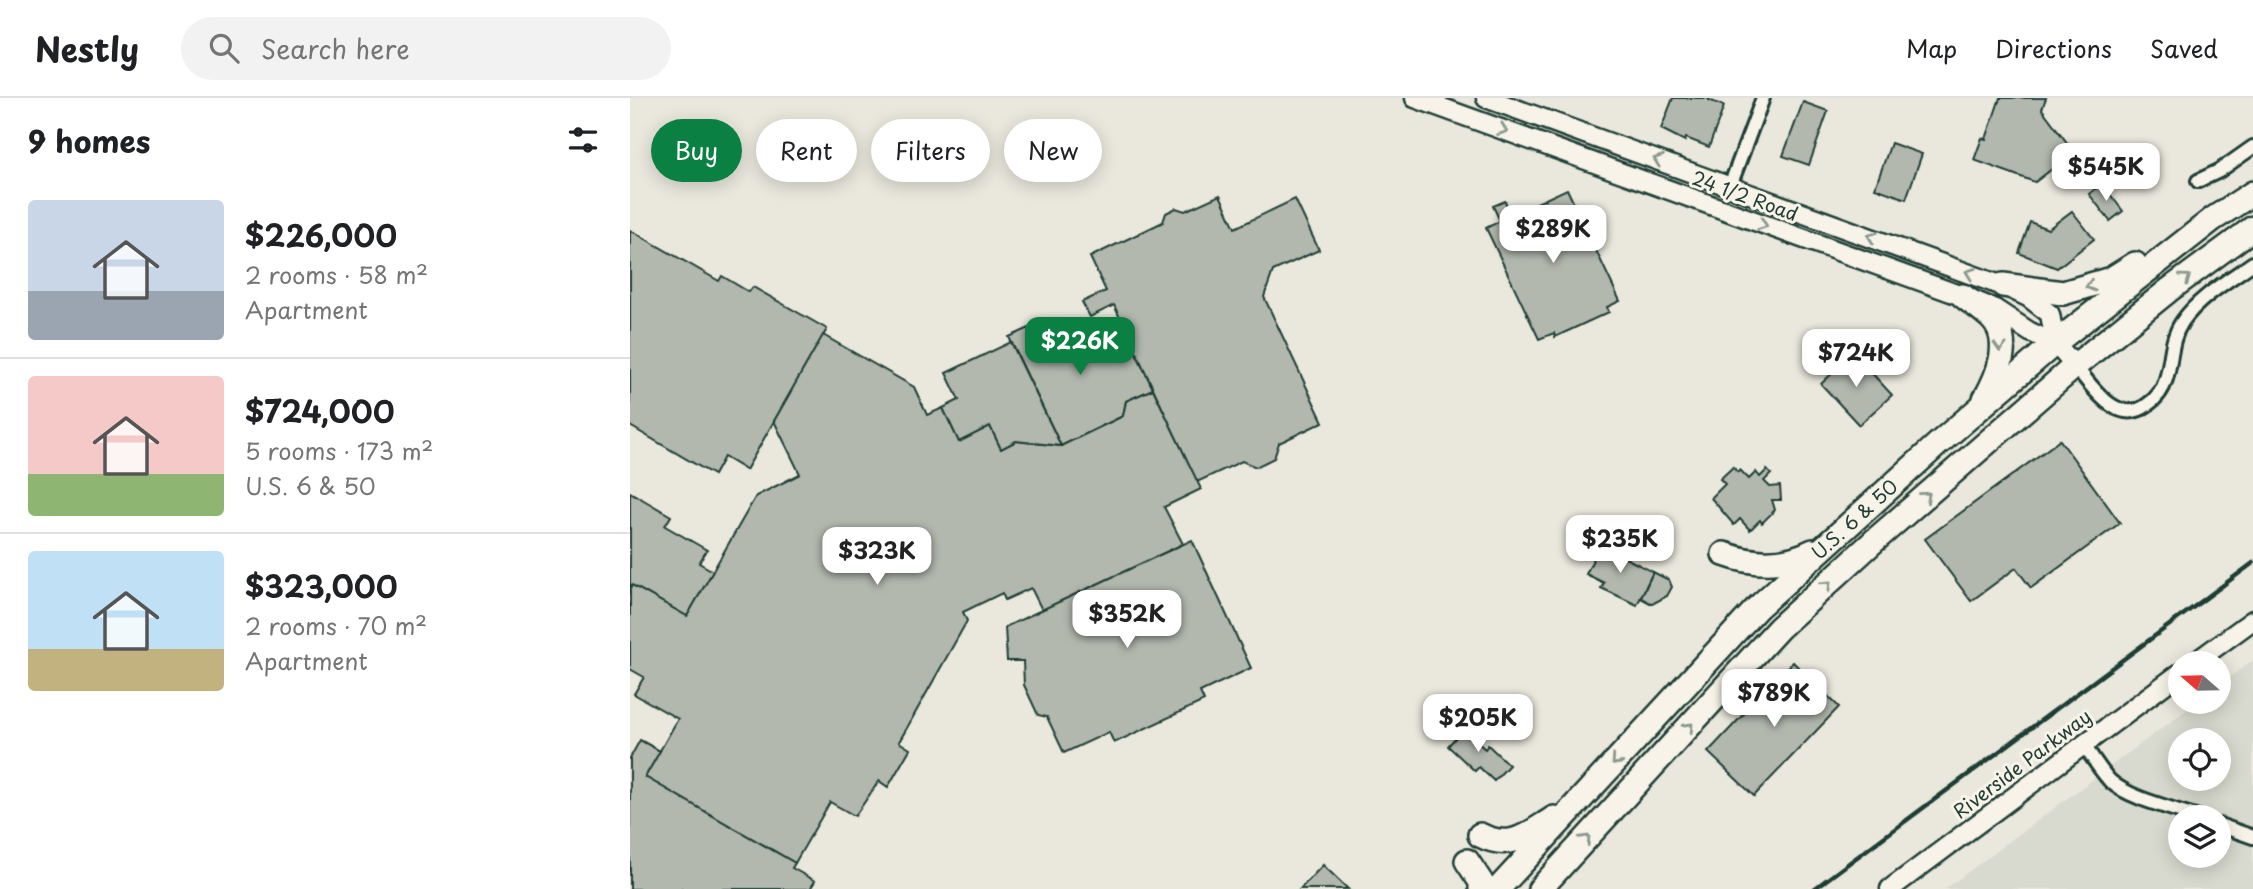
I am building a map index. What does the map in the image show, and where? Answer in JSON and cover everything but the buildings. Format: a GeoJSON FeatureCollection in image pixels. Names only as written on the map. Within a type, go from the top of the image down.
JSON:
{"type":"FeatureCollection","features":[{"type":"Feature","properties":{"kind":"highway","name":"U.S. 6 & 50"},"geometry":{"type":"LineString","coordinates":[[1499,889],[1757,608],[2056,343],[2213,219],[2253,193]]}},
{"type":"Feature","properties":{"kind":"highway"},"geometry":{"type":"LineString","coordinates":[[2003,285],[2063,293],[2089,286],[2111,279],[2131,267],[2186,227],[2213,219]]}},
{"type":"Feature","properties":{"kind":"highway","name":"U.S. 6 & 50"},"geometry":{"type":"LineString","coordinates":[[1540,889],[1779,628],[1874,541],[2075,366],[2169,290],[2253,228]]}},
{"type":"Feature","properties":{"kind":"highway"},"geometry":{"type":"LineString","coordinates":[[1963,296],[1995,322],[2003,343],[1998,372],[1978,410]]}},
{"type":"Feature","properties":{"kind":"highway"},"geometry":{"type":"LineString","coordinates":[[1724,554],[1742,561],[1772,563],[1811,552],[1834,538]]}},
{"type":"Feature","properties":{"kind":"highway"},"geometry":{"type":"LineString","coordinates":[[1480,835],[1495,842],[1508,843],[1578,803]]}},
{"type":"Feature","properties":{"kind":"highway"},"geometry":{"type":"LineString","coordinates":[[1467,861],[1481,881],[1481,889]]}},
{"type":"Feature","properties":{"kind":"main road","name":"24 1/2 Road"},"geometry":{"type":"LineString","coordinates":[[1415,98],[1963,296],[1995,309],[2030,332],[2056,343],[2075,366]]}},
{"type":"Feature","properties":{"kind":"main road","name":"24 1/2 Road"},"geometry":{"type":"LineString","coordinates":[[1486,98],[2003,285],[2028,297],[2050,314],[2056,343]]}},
{"type":"Feature","properties":{"kind":"main road"},"geometry":{"type":"LineString","coordinates":[[1629,176],[1651,177],[1705,191],[1722,191],[1730,186]]}},
{"type":"Feature","properties":{"kind":"main road"},"geometry":{"type":"LineString","coordinates":[[1716,207],[1733,201],[1785,214],[1809,215]]}},
{"type":"Feature","properties":{"kind":"main road"},"geometry":{"type":"LineString","coordinates":[[2210,651],[2253,620]]}},
{"type":"Feature","properties":{"kind":"main road","name":"Riverside Parkway"},"geometry":{"type":"LineString","coordinates":[[1890,889],[2168,682]]}},
{"type":"Feature","properties":{"kind":"street"},"geometry":{"type":"LineString","coordinates":[[1730,186],[1763,98]]}},
{"type":"Feature","properties":{"kind":"street"},"geometry":{"type":"LineString","coordinates":[[2198,181],[2219,172],[2253,147]]}},
{"type":"Feature","properties":{"kind":"street"},"geometry":{"type":"LineString","coordinates":[[2075,366],[2104,398],[2119,410],[2126,412],[2143,408],[2158,396],[2165,383],[2170,351],[2182,323],[2213,292],[2253,264]]}},
{"type":"Feature","properties":{"kind":"street"},"geometry":{"type":"LineString","coordinates":[[2084,745],[2113,783],[2168,806]]}},
{"type":"Feature","properties":{"kind":"street"},"geometry":{"type":"LineString","coordinates":[[2231,829],[2253,837]]}},
{"type":"Feature","properties":{"kind":"shaded area"},"geometry":{"type":"Polygon","coordinates":[[[2253,660],[2253,889],[1945,889],[2181,714],[2231,714],[2231,676],[2253,660]]]}},
{"type":"Feature","properties":{"kind":"railway"},"geometry":{"type":"LineString","coordinates":[[1814,889],[2253,563]]}}]}
